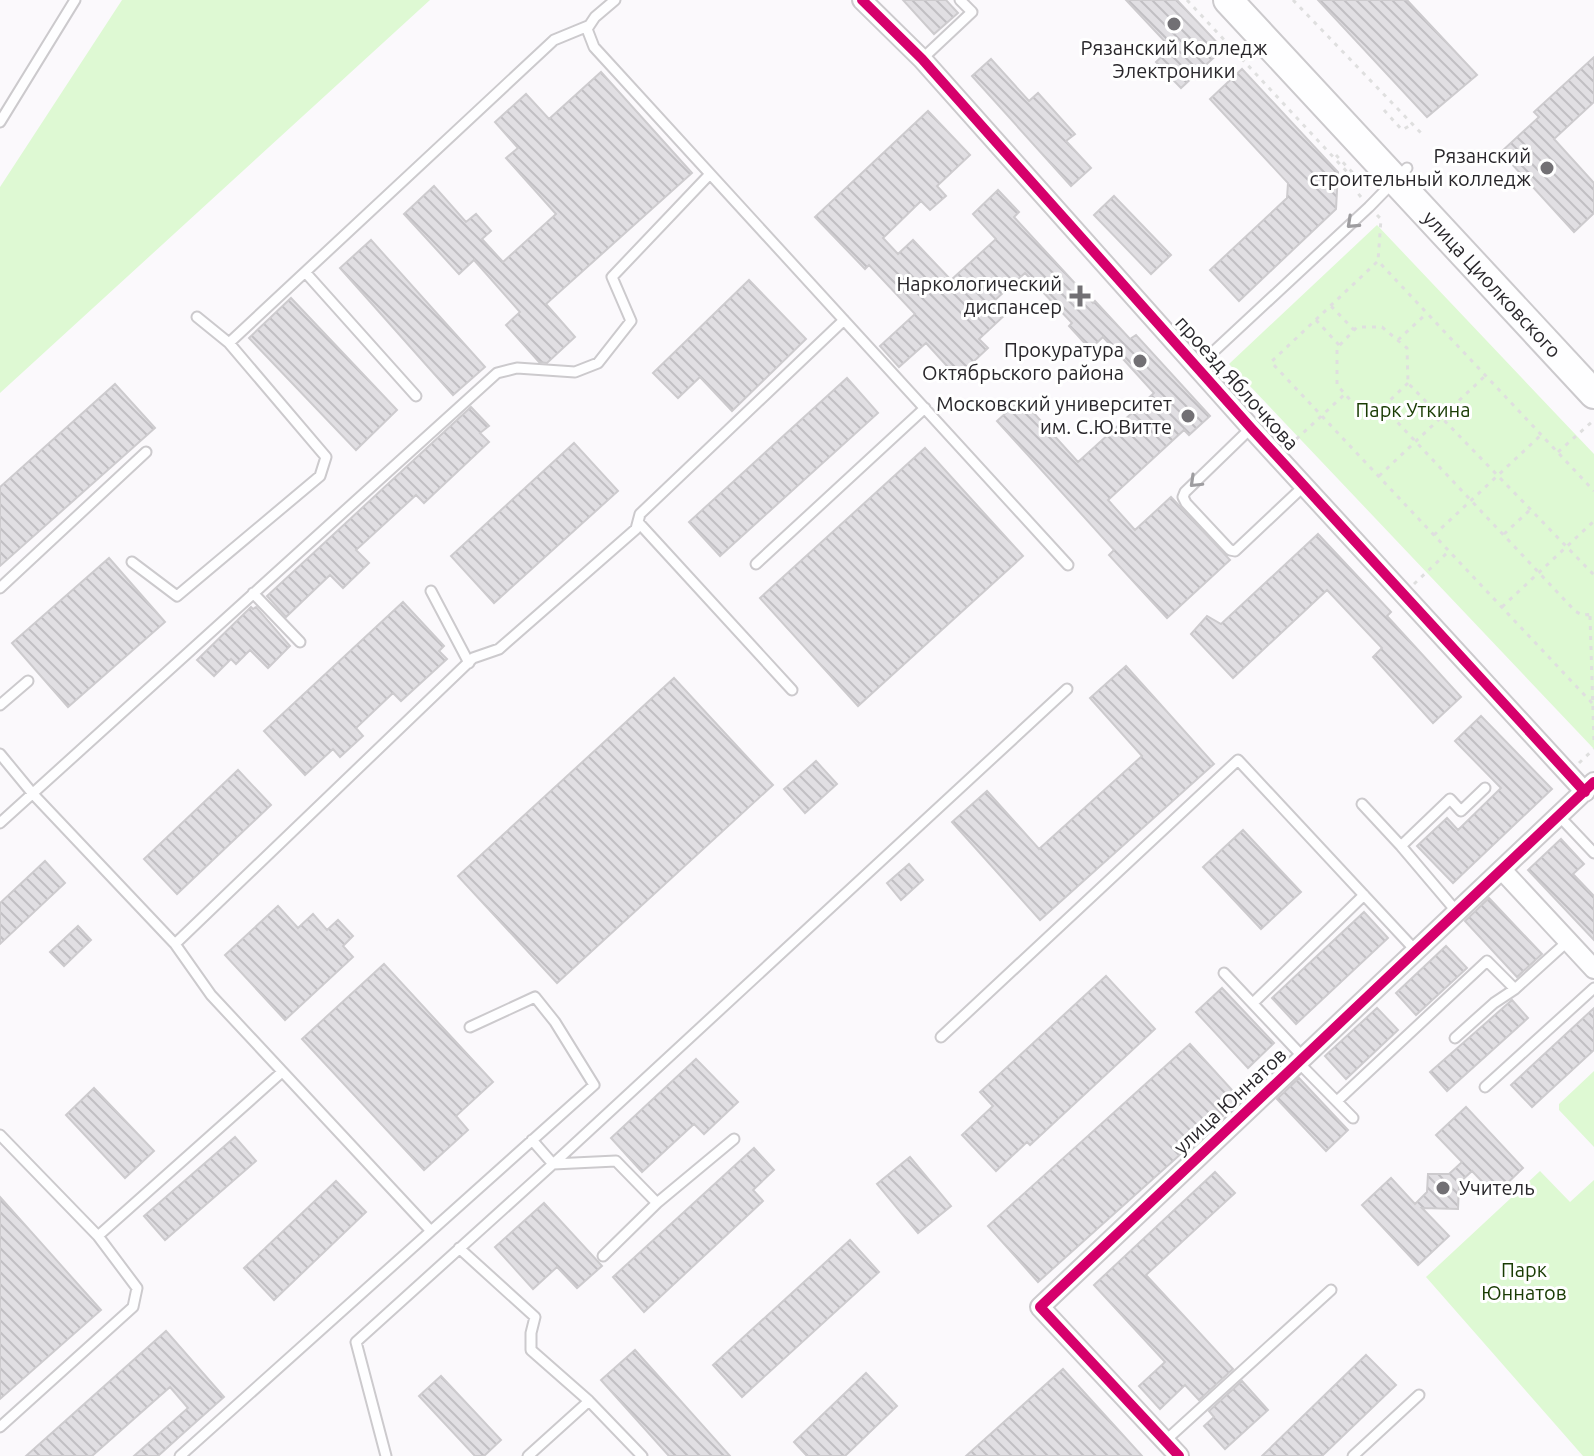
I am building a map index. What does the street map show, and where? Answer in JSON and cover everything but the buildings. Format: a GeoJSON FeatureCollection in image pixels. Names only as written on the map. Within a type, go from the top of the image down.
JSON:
{"type":"FeatureCollection","features":[{"type":"Feature","properties":{"kind":"main road","name":"улица Циолковского"},"geometry":{"type":"LineString","coordinates":[[1228,0],[1594,368]]}},
{"type":"Feature","properties":{"kind":"main road","name":"улица Циолковского"},"geometry":{"type":"LineString","coordinates":[[1251,0],[1400,175],[1594,394]]}},
{"type":"Feature","properties":{"kind":"street","name":"проезд Яблочкова"},"geometry":{"type":"LineString","coordinates":[[862,0],[922,59],[1304,486],[1589,787]]}},
{"type":"Feature","properties":{"kind":"street","name":"улица Юннатов"},"geometry":{"type":"LineString","coordinates":[[1179,1456],[1040,1307],[1589,787]]}},
{"type":"Feature","properties":{"kind":"street"},"geometry":{"type":"LineString","coordinates":[[1502,870],[1594,969]]}},
{"type":"Feature","properties":{"kind":"lane"},"geometry":{"type":"LineString","coordinates":[[0,122],[75,0]]}},
{"type":"Feature","properties":{"kind":"lane"},"geometry":{"type":"LineString","coordinates":[[229,343],[554,40],[588,26],[615,0]]}},
{"type":"Feature","properties":{"kind":"lane"},"geometry":{"type":"LineString","coordinates":[[922,59],[972,12],[960,0]]}},
{"type":"Feature","properties":{"kind":"lane"},"geometry":{"type":"LineString","coordinates":[[588,26],[594,47],[1068,565]]}},
{"type":"Feature","properties":{"kind":"lane"},"geometry":{"type":"LineString","coordinates":[[0,823],[497,373],[517,368],[575,372],[598,363],[631,321],[612,277],[710,174]]}},
{"type":"Feature","properties":{"kind":"lane"},"geometry":{"type":"LineString","coordinates":[[1198,366],[1400,175]]}},
{"type":"Feature","properties":{"kind":"lane"},"geometry":{"type":"LineString","coordinates":[[305,272],[416,396]]}},
{"type":"Feature","properties":{"kind":"lane"},"geometry":{"type":"LineString","coordinates":[[132,562],[177,596],[320,476],[326,457],[229,343],[197,317]]}},
{"type":"Feature","properties":{"kind":"lane"},"geometry":{"type":"LineString","coordinates":[[175,944],[473,658],[499,649],[636,529],[640,514],[844,320]]}},
{"type":"Feature","properties":{"kind":"lane"},"geometry":{"type":"LineString","coordinates":[[756,564],[925,408]]}},
{"type":"Feature","properties":{"kind":"lane"},"geometry":{"type":"LineString","coordinates":[[1251,428],[1185,492],[1183,497],[1186,503],[1230,550],[1235,551],[1304,486]]}},
{"type":"Feature","properties":{"kind":"lane"},"geometry":{"type":"LineString","coordinates":[[0,588],[146,452]]}},
{"type":"Feature","properties":{"kind":"lane"},"geometry":{"type":"LineString","coordinates":[[638,522],[792,690]]}},
{"type":"Feature","properties":{"kind":"lane"},"geometry":{"type":"LineString","coordinates":[[431,591],[469,663]]}},
{"type":"Feature","properties":{"kind":"lane"},"geometry":{"type":"LineString","coordinates":[[253,593],[300,642]]}},
{"type":"Feature","properties":{"kind":"lane"},"geometry":{"type":"LineString","coordinates":[[0,705],[28,681]]}},
{"type":"Feature","properties":{"kind":"lane"},"geometry":{"type":"LineString","coordinates":[[386,1456],[356,1342],[1067,689]]}},
{"type":"Feature","properties":{"kind":"lane"},"geometry":{"type":"LineString","coordinates":[[0,754],[33,794],[175,944],[211,995],[431,1231]]}},
{"type":"Feature","properties":{"kind":"lane"},"geometry":{"type":"LineString","coordinates":[[941,1037],[1238,760],[1416,951]]}},
{"type":"Feature","properties":{"kind":"lane"},"geometry":{"type":"LineString","coordinates":[[1401,846],[1450,799],[1461,811],[1485,788]]}},
{"type":"Feature","properties":{"kind":"lane"},"geometry":{"type":"LineString","coordinates":[[1362,804],[1457,912]]}},
{"type":"Feature","properties":{"kind":"lane"},"geometry":{"type":"LineString","coordinates":[[1559,816],[1594,853]]}},
{"type":"Feature","properties":{"kind":"lane"},"geometry":{"type":"LineString","coordinates":[[1253,1003],[1364,895]]}},
{"type":"Feature","properties":{"kind":"lane"},"geometry":{"type":"LineString","coordinates":[[1455,1038],[1568,941]]}},
{"type":"Feature","properties":{"kind":"lane"},"geometry":{"type":"LineString","coordinates":[[1337,1101],[1487,961],[1515,989]]}},
{"type":"Feature","properties":{"kind":"lane"},"geometry":{"type":"LineString","coordinates":[[1224,973],[1353,1118]]}},
{"type":"Feature","properties":{"kind":"lane"},"geometry":{"type":"LineString","coordinates":[[1485,1087],[1594,988]]}},
{"type":"Feature","properties":{"kind":"lane"},"geometry":{"type":"LineString","coordinates":[[180,1456],[594,1085],[555,1022],[535,997],[470,1027]]}},
{"type":"Feature","properties":{"kind":"lane"},"geometry":{"type":"LineString","coordinates":[[98,1236],[282,1072]]}},
{"type":"Feature","properties":{"kind":"lane"},"geometry":{"type":"LineString","coordinates":[[0,1135],[98,1236],[137,1288],[133,1307],[0,1427]]}},
{"type":"Feature","properties":{"kind":"lane"},"geometry":{"type":"LineString","coordinates":[[603,1256],[657,1203],[734,1139]]}},
{"type":"Feature","properties":{"kind":"lane"},"geometry":{"type":"LineString","coordinates":[[532,1140],[553,1164]]}},
{"type":"Feature","properties":{"kind":"lane"},"geometry":{"type":"LineString","coordinates":[[553,1164],[616,1161],[657,1203]]}},
{"type":"Feature","properties":{"kind":"lane"},"geometry":{"type":"LineString","coordinates":[[459,1248],[535,1317],[531,1350],[589,1401],[642,1456]]}},
{"type":"Feature","properties":{"kind":"lane"},"geometry":{"type":"LineString","coordinates":[[1165,1441],[1331,1290]]}},
{"type":"Feature","properties":{"kind":"lane"},"geometry":{"type":"LineString","coordinates":[[1353,1456],[1419,1395]]}},
{"type":"Feature","properties":{"kind":"lane"},"geometry":{"type":"LineString","coordinates":[[528,1456],[589,1401]]}},
{"type":"Feature","properties":{"kind":"path"},"geometry":{"type":"LineString","coordinates":[[1187,0],[1350,175],[1356,191],[1381,219],[1378,261],[1271,362],[1592,703]]}},
{"type":"Feature","properties":{"kind":"path"},"geometry":{"type":"LineString","coordinates":[[1293,0],[1421,133]]}},
{"type":"Feature","properties":{"kind":"path"},"geometry":{"type":"LineString","coordinates":[[1384,110],[1402,130],[1412,124]]}},
{"type":"Feature","properties":{"kind":"path"},"geometry":{"type":"LineString","coordinates":[[1336,155],[1353,173],[1350,175]]}},
{"type":"Feature","properties":{"kind":"path"},"geometry":{"type":"LineString","coordinates":[[1378,261],[1594,491]]}},
{"type":"Feature","properties":{"kind":"path"},"geometry":{"type":"LineString","coordinates":[[1331,306],[1354,330]]}},
{"type":"Feature","properties":{"kind":"path"},"geometry":{"type":"LineString","coordinates":[[1398,340],[1427,313]]}},
{"type":"Feature","properties":{"kind":"path"},"geometry":{"type":"LineString","coordinates":[[1316,320],[1339,345]]}},
{"type":"Feature","properties":{"kind":"path"},"geometry":{"type":"LineString","coordinates":[[1594,575],[1408,383],[1407,348],[1382,327],[1357,327],[1339,345],[1337,385],[1353,403],[1383,407],[1575,611],[1592,615],[1594,743]]}},
{"type":"Feature","properties":{"kind":"path"},"geometry":{"type":"LineString","coordinates":[[1379,476],[1485,376]]}},
{"type":"Feature","properties":{"kind":"path"},"geometry":{"type":"LineString","coordinates":[[1383,407],[1408,383]]}},
{"type":"Feature","properties":{"kind":"path"},"geometry":{"type":"LineString","coordinates":[[1279,456],[1345,394]]}},
{"type":"Feature","properties":{"kind":"path"},"geometry":{"type":"LineString","coordinates":[[1558,453],[1594,420]]}},
{"type":"Feature","properties":{"kind":"path"},"geometry":{"type":"LineString","coordinates":[[1434,535],[1541,435]]}},
{"type":"Feature","properties":{"kind":"path"},"geometry":{"type":"LineString","coordinates":[[1503,535],[1530,510]]}},
{"type":"Feature","properties":{"kind":"path"},"geometry":{"type":"LineString","coordinates":[[1502,607],[1594,521]]}},
{"type":"Feature","properties":{"kind":"path"},"geometry":{"type":"LineString","coordinates":[[1404,594],[1449,551]]}},
{"type":"Feature","properties":{"kind":"green space"},"geometry":{"type":"Polygon","coordinates":[[[122,0],[430,0],[0,393],[0,187],[122,0]]]}},
{"type":"Feature","properties":{"kind":"green space","name":"Парк Уткина"},"geometry":{"type":"Polygon","coordinates":[[[1377,225],[1594,454],[1594,749],[1229,364],[1377,225]]]}},
{"type":"Feature","properties":{"kind":"green space"},"geometry":{"type":"Polygon","coordinates":[[[1594,1071],[1594,1147],[1559,1110],[1559,1104],[1594,1071]]]}},
{"type":"Feature","properties":{"kind":"green space","name":"Парк Юннатов"},"geometry":{"type":"Polygon","coordinates":[[[1540,1171],[1570,1202],[1594,1180],[1594,1456],[1583,1456],[1426,1277],[1540,1171]]]}},
{"type":"Feature","properties":{"kind":"cycle path"},"geometry":{"type":"LineString","coordinates":[[862,0],[922,59],[1251,428],[1585,792]]}},
{"type":"Feature","properties":{"kind":"cycle path"},"geometry":{"type":"LineString","coordinates":[[1179,1456],[1040,1307],[1594,782]]}},
{"type":"Feature","properties":{"kind":"place","name":"Рязанский Колледж Электроники"},"geometry":{"type":"Point","coordinates":[1174,24]}},
{"type":"Feature","properties":{"kind":"place","name":"Рязанский строительный колледж"},"geometry":{"type":"Point","coordinates":[1547,168]}},
{"type":"Feature","properties":{"kind":"place","name":"Наркологический диспансер"},"geometry":{"type":"Point","coordinates":[1080,296]}},
{"type":"Feature","properties":{"kind":"place","name":"Прокуратура Октябрьского района"},"geometry":{"type":"Point","coordinates":[1140,361]}},
{"type":"Feature","properties":{"kind":"place","name":"Московский университет им. С.Ю.Витте"},"geometry":{"type":"Point","coordinates":[1188,416]}},
{"type":"Feature","properties":{"kind":"place","name":"Учитель"},"geometry":{"type":"Point","coordinates":[1443,1188]}}]}
